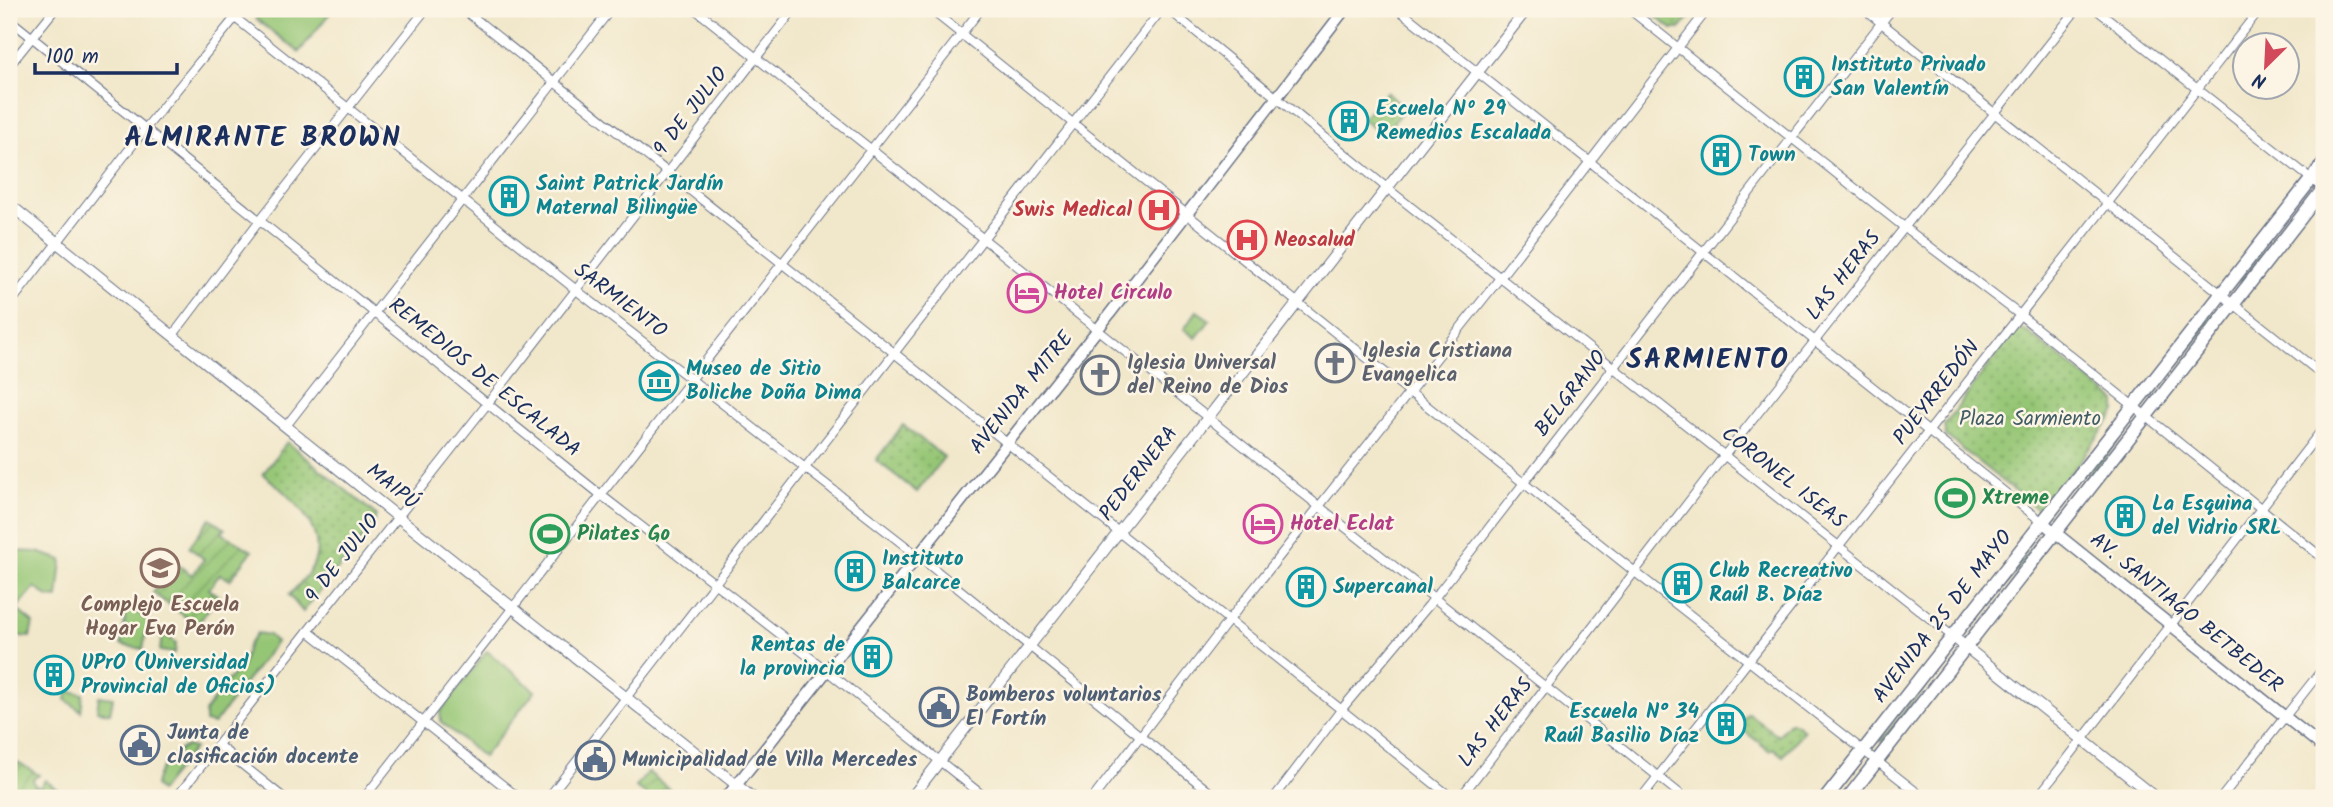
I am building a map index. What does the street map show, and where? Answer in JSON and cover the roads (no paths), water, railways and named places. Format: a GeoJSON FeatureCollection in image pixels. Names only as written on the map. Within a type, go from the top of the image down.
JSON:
{"type":"FeatureCollection","features":[{"type":"Feature","properties":{"kind":"main road","name":"AVENIDA MITRE"},"geometry":{"type":"LineString","coordinates":[[726,798],[1098,329],[1345,9]]}},
{"type":"Feature","properties":{"kind":"main road","name":"AVENIDA 25 DE MAYO"},"geometry":{"type":"LineString","coordinates":[[1826,798],[2324,163]]}},
{"type":"Feature","properties":{"kind":"main road","name":"AVENIDA 25 DE MAYO"},"geometry":{"type":"LineString","coordinates":[[1849,798],[2324,189]]}},
{"type":"Feature","properties":{"kind":"main road","name":"AV. SANTIAGO BETBEDER"},"geometry":{"type":"LineString","coordinates":[[2041,521],[2324,748]]}},
{"type":"Feature","properties":{"kind":"street"},"geometry":{"type":"LineString","coordinates":[[9,66],[55,9]]}},
{"type":"Feature","properties":{"kind":"street","name":"SARMIENTO"},"geometry":{"type":"LineString","coordinates":[[224,9],[575,289],[917,555],[1217,798]]}},
{"type":"Feature","properties":{"kind":"street"},"geometry":{"type":"LineString","coordinates":[[9,305],[242,9]]}},
{"type":"Feature","properties":{"kind":"street"},"geometry":{"type":"LineString","coordinates":[[173,335],[426,9]]}},
{"type":"Feature","properties":{"kind":"street"},"geometry":{"type":"LineString","coordinates":[[463,9],[1452,798]]}},
{"type":"Feature","properties":{"kind":"street"},"geometry":{"type":"LineString","coordinates":[[286,426],[611,9]]}},
{"type":"Feature","properties":{"kind":"street"},"geometry":{"type":"LineString","coordinates":[[695,9],[1685,798]]}},
{"type":"Feature","properties":{"kind":"street","name":"9 DE JULIO"},"geometry":{"type":"LineString","coordinates":[[176,798],[794,9]]}},
{"type":"Feature","properties":{"kind":"street"},"geometry":{"type":"LineString","coordinates":[[930,9],[1635,572],[1924,798]]}},
{"type":"Feature","properties":{"kind":"street"},"geometry":{"type":"LineString","coordinates":[[364,798],[981,9]]}},
{"type":"Feature","properties":{"kind":"street"},"geometry":{"type":"LineString","coordinates":[[548,798],[1162,9]]}},
{"type":"Feature","properties":{"kind":"street","name":"CORONEL ISEAS"},"geometry":{"type":"LineString","coordinates":[[1168,9],[1387,188],[2156,798]]}},
{"type":"Feature","properties":{"kind":"street"},"geometry":{"type":"LineString","coordinates":[[1398,9],[2041,521]]}},
{"type":"Feature","properties":{"kind":"street","name":"PEDERNERA"},"geometry":{"type":"LineString","coordinates":[[911,798],[1527,9]]}},
{"type":"Feature","properties":{"kind":"street"},"geometry":{"type":"LineString","coordinates":[[1629,9],[1904,227],[2020,315],[2324,559]]}},
{"type":"Feature","properties":{"kind":"street"},"geometry":{"type":"LineString","coordinates":[[1094,798],[1229,620],[1708,9]]}},
{"type":"Feature","properties":{"kind":"street"},"geometry":{"type":"LineString","coordinates":[[1864,9],[2324,376]]}},
{"type":"Feature","properties":{"kind":"street","name":"BELGRANO"},"geometry":{"type":"LineString","coordinates":[[1273,798],[1525,482],[1892,9]]}},
{"type":"Feature","properties":{"kind":"street","name":"LAS HERAS"},"geometry":{"type":"LineString","coordinates":[[1460,798],[1724,456],[2077,9]]}},
{"type":"Feature","properties":{"kind":"street"},"geometry":{"type":"LineString","coordinates":[[2096,9],[2324,189]]}},
{"type":"Feature","properties":{"kind":"street","name":"PUEYRREDÓN"},"geometry":{"type":"LineString","coordinates":[[1642,798],[2260,9]]}},
{"type":"Feature","properties":{"kind":"street","name":"REMEDIOS DE ESCALADA"},"geometry":{"type":"LineString","coordinates":[[9,19],[601,495],[986,798]]}},
{"type":"Feature","properties":{"kind":"street","name":"MAIPÚ"},"geometry":{"type":"LineString","coordinates":[[9,204],[753,798]]}},
{"type":"Feature","properties":{"kind":"street"},"geometry":{"type":"LineString","coordinates":[[2037,798],[2324,427]]}},
{"type":"Feature","properties":{"kind":"street"},"geometry":{"type":"LineString","coordinates":[[308,631],[519,798]]}},
{"type":"Feature","properties":{"kind":"street"},"geometry":{"type":"LineString","coordinates":[[2221,798],[2324,667]]}},
{"type":"Feature","properties":{"kind":"street"},"geometry":{"type":"LineString","coordinates":[[219,746],[284,798]]}},
{"type":"Feature","properties":{"kind":"place","name":"Instituto Privado San Valentín"},"geometry":{"type":"Point","coordinates":[1804,77]}},
{"type":"Feature","properties":{"kind":"place","name":"Escuela Nº 29 Remedios Escalada"},"geometry":{"type":"Point","coordinates":[1349,121]}},
{"type":"Feature","properties":{"kind":"place","name":"Town"},"geometry":{"type":"Point","coordinates":[1721,155]}},
{"type":"Feature","properties":{"kind":"place","name":"Saint Patrick Jardín Maternal Bilingüe"},"geometry":{"type":"Point","coordinates":[509,196]}},
{"type":"Feature","properties":{"kind":"place","name":"Swis Medical"},"geometry":{"type":"Point","coordinates":[1159,210]}},
{"type":"Feature","properties":{"kind":"place","name":"Neosalud"},"geometry":{"type":"Point","coordinates":[1247,240]}},
{"type":"Feature","properties":{"kind":"place","name":"Hotel Circulo"},"geometry":{"type":"Point","coordinates":[1027,293]}},
{"type":"Feature","properties":{"kind":"place","name":"Iglesia Cristiana Evangelica"},"geometry":{"type":"Point","coordinates":[1335,363]}},
{"type":"Feature","properties":{"kind":"place","name":"Iglesia Universal del Reino de Dios"},"geometry":{"type":"Point","coordinates":[1100,375]}},
{"type":"Feature","properties":{"kind":"place","name":"Museo de Sitio Boliche Doña Dima"},"geometry":{"type":"Point","coordinates":[659,381]}},
{"type":"Feature","properties":{"kind":"place","name":"Xtreme"},"geometry":{"type":"Point","coordinates":[1955,498]}},
{"type":"Feature","properties":{"kind":"place","name":"La Esquina del Vidrio SRL"},"geometry":{"type":"Point","coordinates":[2125,516]}},
{"type":"Feature","properties":{"kind":"place","name":"Hotel Eclat"},"geometry":{"type":"Point","coordinates":[1263,524]}},
{"type":"Feature","properties":{"kind":"place","name":"Pilates Go"},"geometry":{"type":"Point","coordinates":[550,534]}},
{"type":"Feature","properties":{"kind":"place","name":"Complejo Escuela Hogar Eva Perón"},"geometry":{"type":"Point","coordinates":[160,568]}},
{"type":"Feature","properties":{"kind":"place","name":"Instituto Balcarce"},"geometry":{"type":"Point","coordinates":[855,571]}},
{"type":"Feature","properties":{"kind":"place","name":"Club Recreativo Raúl B. Díaz"},"geometry":{"type":"Point","coordinates":[1682,583]}},
{"type":"Feature","properties":{"kind":"place","name":"Supercanal"},"geometry":{"type":"Point","coordinates":[1306,587]}},
{"type":"Feature","properties":{"kind":"place","name":"Rentas de la provincia"},"geometry":{"type":"Point","coordinates":[872,657]}},
{"type":"Feature","properties":{"kind":"place","name":"UPrO (Universidad Provincial de Oficios)"},"geometry":{"type":"Point","coordinates":[54,675]}},
{"type":"Feature","properties":{"kind":"place","name":"Bomberos voluntarios El Fortín"},"geometry":{"type":"Point","coordinates":[939,707]}},
{"type":"Feature","properties":{"kind":"place","name":"Escuela N° 34 Raúl Basilio Díaz"},"geometry":{"type":"Point","coordinates":[1726,724]}},
{"type":"Feature","properties":{"kind":"place","name":"Junta de clasificación docente"},"geometry":{"type":"Point","coordinates":[140,745]}},
{"type":"Feature","properties":{"kind":"place","name":"Municipalidad de Villa Mercedes"},"geometry":{"type":"Point","coordinates":[595,760]}},
{"type":"Feature","properties":{"kind":"district","name":"ALMIRANTE BROWN"},"geometry":{"type":"Point","coordinates":[263,138]}},
{"type":"Feature","properties":{"kind":"district","name":"SARMIENTO"},"geometry":{"type":"Point","coordinates":[1708,360]}},
{"type":"Feature","properties":{"kind":"park label","name":"Plaza Sarmiento"},"geometry":{"type":"Point","coordinates":[2030,419]}}]}
